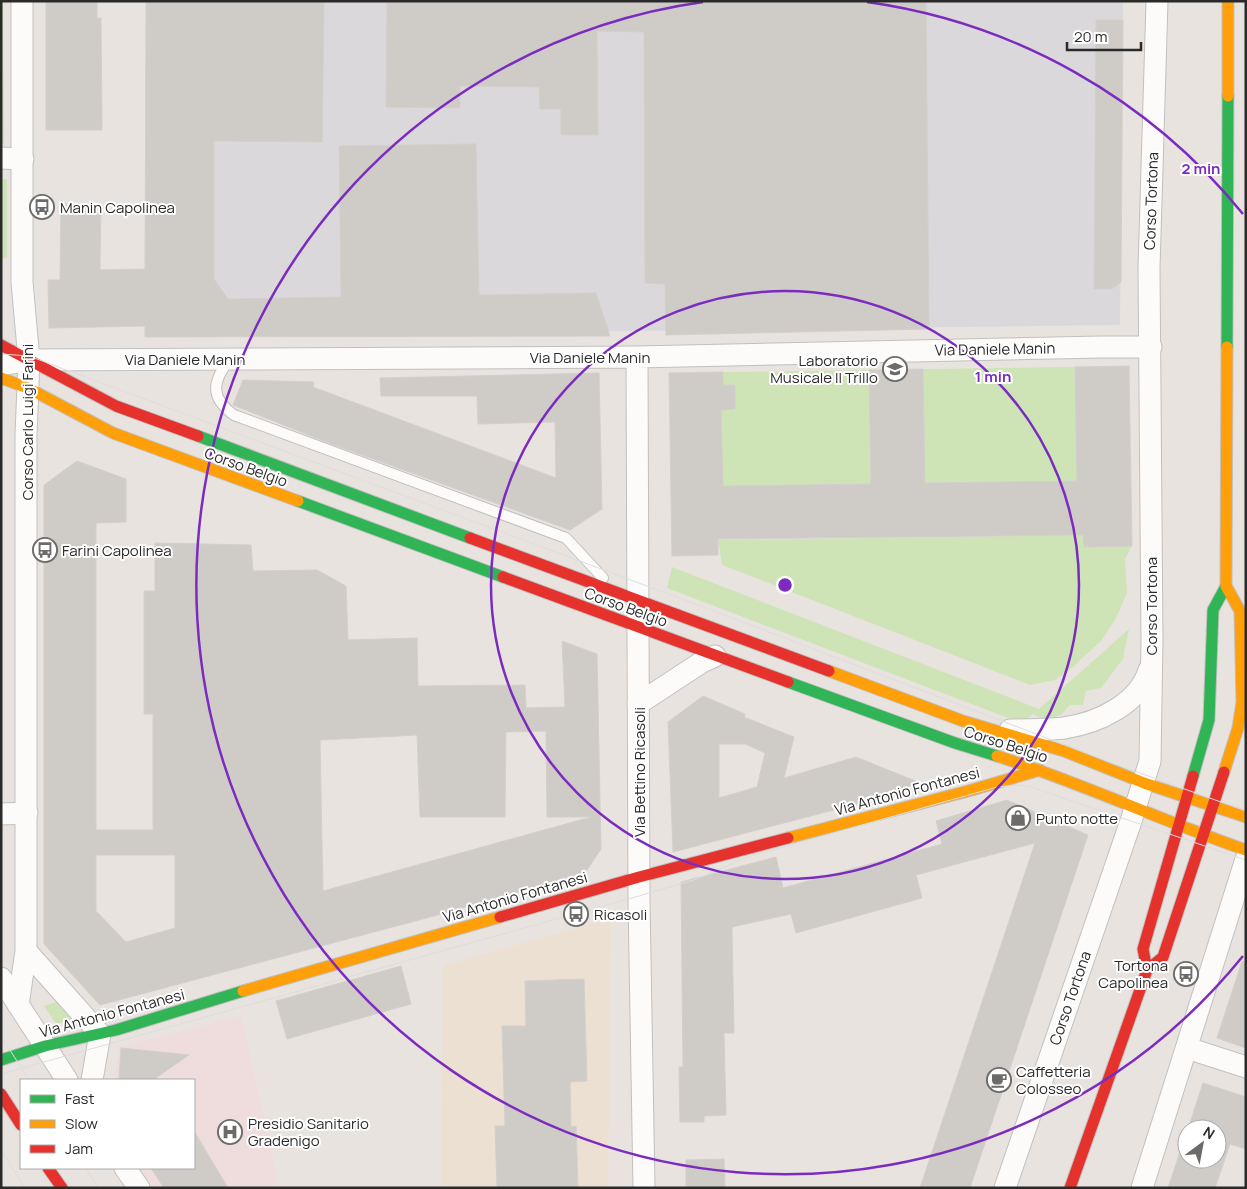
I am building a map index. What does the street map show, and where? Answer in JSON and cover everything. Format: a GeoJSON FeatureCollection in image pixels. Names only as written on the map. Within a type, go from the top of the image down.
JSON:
{"type":"FeatureCollection","features":[{"type":"Feature","properties":{"kind":"main road"},"geometry":{"type":"LineString","coordinates":[[1147,970],[1143,949],[1209,720],[1213,610],[1226,586],[1228,1]]}},
{"type":"Feature","properties":{"kind":"main road","name":"Corso Belgio"},"geometry":{"type":"LineString","coordinates":[[1,345],[116,406],[962,721],[1064,751],[1144,783],[1246,817]]}},
{"type":"Feature","properties":{"kind":"main road","name":"Corso Belgio"},"geometry":{"type":"LineString","coordinates":[[1,378],[28,388],[112,433],[715,656],[955,743],[1040,770],[1136,807],[1178,826],[1246,850]]}},
{"type":"Feature","properties":{"kind":"main road"},"geometry":{"type":"LineString","coordinates":[[1070,1188],[1147,970],[1163,956],[1238,728],[1242,702],[1240,611],[1226,586]]}},
{"type":"Feature","properties":{"kind":"main road","name":"Via Antonio Fontanesi"},"geometry":{"type":"LineString","coordinates":[[1,1060],[45,1046],[100,1034],[251,988],[639,877],[1040,770]]}},
{"type":"Feature","properties":{"kind":"main road"},"geometry":{"type":"LineString","coordinates":[[1,1094],[20,1124]]}},
{"type":"Feature","properties":{"kind":"main road"},"geometry":{"type":"LineString","coordinates":[[49,1169],[62,1188]]}},
{"type":"Feature","properties":{"kind":"street","name":"Corso Carlo Luigi Farini"},"geometry":{"type":"LineString","coordinates":[[18,1005],[26,951],[28,813],[26,435],[29,360],[22,282],[22,1]]}},
{"type":"Feature","properties":{"kind":"street","name":"Corso Tortona"},"geometry":{"type":"LineString","coordinates":[[1005,1188],[1136,807],[1150,761],[1151,347],[1149,268],[1157,1]]}},
{"type":"Feature","properties":{"kind":"street"},"geometry":{"type":"LineString","coordinates":[[1,158],[23,159]]}},
{"type":"Feature","properties":{"kind":"street","name":"Via Daniele Manin"},"geometry":{"type":"LineString","coordinates":[[1,365],[29,360],[637,357],[1151,347]]}},
{"type":"Feature","properties":{"kind":"street","name":"Via Bettino Ricasoli"},"geometry":{"type":"LineString","coordinates":[[637,357],[639,877],[644,1188]]}},
{"type":"Feature","properties":{"kind":"street"},"geometry":{"type":"LineString","coordinates":[[638,704],[702,662],[715,656]]}},
{"type":"Feature","properties":{"kind":"street"},"geometry":{"type":"LineString","coordinates":[[992,730],[1066,728],[1108,714],[1134,697],[1146,678],[1151,662]]}},
{"type":"Feature","properties":{"kind":"street"},"geometry":{"type":"LineString","coordinates":[[1,814],[28,813]]}},
{"type":"Feature","properties":{"kind":"street"},"geometry":{"type":"LineString","coordinates":[[1142,1188],[1246,860]]}},
{"type":"Feature","properties":{"kind":"street"},"geometry":{"type":"LineString","coordinates":[[26,951],[100,1034],[92,1079]]}},
{"type":"Feature","properties":{"kind":"street"},"geometry":{"type":"LineString","coordinates":[[1,978],[66,1079]]}},
{"type":"Feature","properties":{"kind":"street"},"geometry":{"type":"LineString","coordinates":[[1186,1048],[1246,1068]]}},
{"type":"Feature","properties":{"kind":"street"},"geometry":{"type":"LineString","coordinates":[[126,1169],[139,1188]]}},
{"type":"Feature","properties":{"kind":"lane","name":"Corso Belgio"},"geometry":{"type":"LineString","coordinates":[[1,358],[29,360]]}},
{"type":"Feature","properties":{"kind":"lane","name":"Corso Belgio"},"geometry":{"type":"LineString","coordinates":[[230,359],[221,371],[216,383],[216,394],[222,407],[234,415],[566,538],[615,592]]}},
{"type":"Feature","properties":{"kind":"shaded area"},"geometry":{"type":"Polygon","coordinates":[[[146,1],[1123,1],[1120,325],[145,337],[146,1]]]}},
{"type":"Feature","properties":{"kind":"shaded area"},"geometry":{"type":"Polygon","coordinates":[[[611,918],[608,1188],[441,1188],[443,966],[611,918]]]}},
{"type":"Feature","properties":{"kind":"shaded area","name":"Presidio Sanitario Gradenigo"},"geometry":{"type":"Polygon","coordinates":[[[241,1016],[277,1176],[275,1188],[148,1188],[135,1169],[195,1169],[195,1079],[115,1079],[118,1047],[241,1016]]]}},
{"type":"Feature","properties":{"kind":"green space"},"geometry":{"type":"Polygon","coordinates":[[[1,1],[3,1],[4,144],[1,144],[1,1]]]}},
{"type":"Feature","properties":{"kind":"green space"},"geometry":{"type":"Polygon","coordinates":[[[1,179],[7,179],[7,258],[1,258],[1,179]]]}},
{"type":"Feature","properties":{"kind":"green space"},"geometry":{"type":"Polygon","coordinates":[[[1075,367],[1084,481],[925,483],[923,369],[1075,367]]]}},
{"type":"Feature","properties":{"kind":"green space"},"geometry":{"type":"Polygon","coordinates":[[[869,370],[871,484],[717,486],[723,372],[869,370]]]}},
{"type":"Feature","properties":{"kind":"green space"},"geometry":{"type":"Polygon","coordinates":[[[1083,535],[1084,547],[1132,546],[1125,559],[1127,593],[1115,620],[1101,641],[1074,666],[1055,680],[1030,685],[722,565],[718,540],[1083,535]]]}},
{"type":"Feature","properties":{"kind":"green space"},"geometry":{"type":"Polygon","coordinates":[[[672,567],[1039,709],[1129,629],[1123,659],[1101,688],[1086,691],[1083,705],[1070,705],[1062,714],[1046,721],[1033,714],[1021,723],[667,588],[672,567]]]}},
{"type":"Feature","properties":{"kind":"green space"},"geometry":{"type":"Polygon","coordinates":[[[59,1001],[74,1019],[56,1024],[44,1006],[59,1001]]]}},
{"type":"Feature","properties":{"kind":"building"},"geometry":{"type":"Polygon","coordinates":[[[46,1],[97,1],[97,18],[101,18],[102,130],[46,130],[46,1]]]}},
{"type":"Feature","properties":{"kind":"building"},"geometry":{"type":"Polygon","coordinates":[[[146,1],[324,1],[322,142],[214,141],[214,279],[228,299],[341,297],[339,146],[476,144],[479,295],[596,293],[610,336],[145,337],[145,326],[49,328],[48,280],[60,280],[61,204],[101,205],[100,270],[145,269],[146,1]]]}},
{"type":"Feature","properties":{"kind":"building"},"geometry":{"type":"Polygon","coordinates":[[[387,1],[926,1],[929,329],[666,335],[665,284],[645,283],[644,32],[597,31],[598,135],[561,135],[561,109],[540,109],[539,87],[460,86],[460,108],[386,107],[387,1]]]}},
{"type":"Feature","properties":{"kind":"building"},"geometry":{"type":"Polygon","coordinates":[[[1096,20],[1123,20],[1121,282],[1112,289],[1094,289],[1096,20]]]}},
{"type":"Feature","properties":{"kind":"building"},"geometry":{"type":"Polygon","coordinates":[[[1129,366],[1132,546],[1084,547],[1083,535],[718,539],[718,555],[672,556],[669,373],[723,372],[723,385],[735,385],[735,409],[721,410],[723,486],[871,484],[869,370],[923,369],[925,483],[1077,481],[1075,367],[1129,366]]]}},
{"type":"Feature","properties":{"kind":"building"},"geometry":{"type":"Polygon","coordinates":[[[599,373],[602,509],[570,530],[326,442],[233,405],[243,380],[314,382],[313,387],[556,478],[555,422],[478,424],[477,396],[381,396],[380,378],[599,373]]]}},
{"type":"Feature","properties":{"kind":"building"},"geometry":{"type":"Polygon","coordinates":[[[77,461],[126,479],[126,522],[96,523],[96,830],[153,830],[153,714],[144,714],[144,591],[155,591],[155,543],[251,545],[253,571],[317,570],[346,586],[348,640],[417,638],[418,686],[525,685],[526,708],[565,707],[562,641],[597,654],[601,849],[585,873],[434,916],[100,1005],[44,944],[44,485],[77,461]],[[546,731],[506,732],[505,817],[420,817],[417,735],[320,740],[323,891],[591,817],[547,817],[546,731]],[[96,855],[96,911],[126,942],[175,928],[175,855],[96,855]]]}},
{"type":"Feature","properties":{"kind":"building"},"geometry":{"type":"Polygon","coordinates":[[[703,696],[745,714],[744,717],[794,737],[784,778],[856,757],[918,782],[891,795],[673,852],[668,722],[703,696]],[[719,744],[719,798],[757,787],[765,753],[745,744],[719,744]]]}},
{"type":"Feature","properties":{"kind":"building"},"geometry":{"type":"Polygon","coordinates":[[[1007,800],[1088,835],[970,1188],[920,1188],[1035,843],[916,875],[922,898],[796,933],[791,914],[732,927],[734,1033],[724,1033],[726,1115],[704,1116],[704,1122],[680,1122],[679,1067],[683,1067],[681,882],[776,857],[783,888],[942,844],[936,821],[1007,800]]]}},
{"type":"Feature","properties":{"kind":"building"},"geometry":{"type":"Polygon","coordinates":[[[1242,961],[1246,962],[1246,1048],[1217,1038],[1242,961]]]}},
{"type":"Feature","properties":{"kind":"building"},"geometry":{"type":"Polygon","coordinates":[[[401,966],[411,1004],[287,1039],[276,1001],[401,966]]]}},
{"type":"Feature","properties":{"kind":"building"},"geometry":{"type":"Polygon","coordinates":[[[584,979],[587,1081],[570,1082],[571,1127],[576,1126],[578,1188],[497,1188],[495,1126],[505,1126],[502,1026],[526,1026],[525,981],[584,979]]]}},
{"type":"Feature","properties":{"kind":"building"},"geometry":{"type":"Polygon","coordinates":[[[121,1048],[189,1055],[154,1079],[119,1079],[121,1048]]]}},
{"type":"Feature","properties":{"kind":"building"},"geometry":{"type":"Polygon","coordinates":[[[1203,1083],[1246,1097],[1246,1149],[1230,1144],[1227,1153],[1227,1119],[1191,1119],[1203,1083]]]}},
{"type":"Feature","properties":{"kind":"building"},"geometry":{"type":"Polygon","coordinates":[[[195,1133],[228,1188],[164,1188],[152,1169],[195,1169],[195,1133]]]}},
{"type":"Feature","properties":{"kind":"building"},"geometry":{"type":"Polygon","coordinates":[[[724,1159],[725,1188],[686,1188],[686,1160],[724,1159]]]}},
{"type":"Feature","properties":{"kind":"building"},"geometry":{"type":"Polygon","coordinates":[[[1177,1161],[1177,1169],[1221,1169],[1215,1188],[1168,1188],[1177,1161]]]}},
{"type":"Feature","properties":{"kind":"tram line"},"geometry":{"type":"LineString","coordinates":[[1,354],[29,356],[706,608],[1112,763],[1246,811]]}},
{"type":"Feature","properties":{"kind":"tram line"},"geometry":{"type":"LineString","coordinates":[[1,1074],[639,896],[697,879],[745,858],[997,787],[1017,785],[1031,787],[1246,860]]}},
{"type":"Feature","properties":{"kind":"tram line"},"geometry":{"type":"LineString","coordinates":[[1,1036],[28,1079]]}},
{"type":"Feature","properties":{"kind":"tram line"},"geometry":{"type":"LineString","coordinates":[[1,1150],[25,1188]]}},
{"type":"Feature","properties":{"kind":"tram line"},"geometry":{"type":"LineString","coordinates":[[87,1169],[98,1188]]}},
{"type":"Feature","properties":{"kind":"traffic: fast"},"geometry":{"type":"LineString","coordinates":[[1227,347],[1228,96]]}},
{"type":"Feature","properties":{"kind":"traffic: fast"},"geometry":{"type":"LineString","coordinates":[[198,436],[470,538]]}},
{"type":"Feature","properties":{"kind":"traffic: fast"},"geometry":{"type":"LineString","coordinates":[[298,501],[503,577]]}},
{"type":"Feature","properties":{"kind":"traffic: fast"},"geometry":{"type":"LineString","coordinates":[[1193,776],[1209,720],[1213,610],[1226,586]]}},
{"type":"Feature","properties":{"kind":"traffic: fast"},"geometry":{"type":"LineString","coordinates":[[788,682],[955,743],[997,756]]}},
{"type":"Feature","properties":{"kind":"traffic: fast"},"geometry":{"type":"LineString","coordinates":[[1,1060],[45,1046],[116,1030],[243,991]]}},
{"type":"Feature","properties":{"kind":"traffic: slow"},"geometry":{"type":"LineString","coordinates":[[1228,1],[1228,96]]}},
{"type":"Feature","properties":{"kind":"traffic: slow"},"geometry":{"type":"LineString","coordinates":[[1224,772],[1238,728],[1242,702],[1240,611],[1226,586],[1227,347]]}},
{"type":"Feature","properties":{"kind":"traffic: slow"},"geometry":{"type":"LineString","coordinates":[[1,378],[28,388],[113,433],[298,501]]}},
{"type":"Feature","properties":{"kind":"traffic: slow"},"geometry":{"type":"LineString","coordinates":[[829,671],[963,721],[1064,751],[1144,783],[1246,817]]}},
{"type":"Feature","properties":{"kind":"traffic: slow"},"geometry":{"type":"LineString","coordinates":[[997,756],[1060,778],[1246,850]]}},
{"type":"Feature","properties":{"kind":"traffic: slow"},"geometry":{"type":"LineString","coordinates":[[788,838],[968,791],[1040,770]]}},
{"type":"Feature","properties":{"kind":"traffic: slow"},"geometry":{"type":"LineString","coordinates":[[243,991],[500,917]]}},
{"type":"Feature","properties":{"kind":"traffic: jam"},"geometry":{"type":"LineString","coordinates":[[1,345],[116,406],[198,436]]}},
{"type":"Feature","properties":{"kind":"traffic: jam"},"geometry":{"type":"LineString","coordinates":[[470,538],[829,671]]}},
{"type":"Feature","properties":{"kind":"traffic: jam"},"geometry":{"type":"LineString","coordinates":[[503,577],[788,682]]}},
{"type":"Feature","properties":{"kind":"traffic: jam"},"geometry":{"type":"LineString","coordinates":[[1147,970],[1163,957],[1224,772]]}},
{"type":"Feature","properties":{"kind":"traffic: jam"},"geometry":{"type":"LineString","coordinates":[[1070,1188],[1147,970],[1143,949],[1193,776]]}},
{"type":"Feature","properties":{"kind":"traffic: jam"},"geometry":{"type":"LineString","coordinates":[[500,917],[639,877],[788,838]]}},
{"type":"Feature","properties":{"kind":"traffic: jam"},"geometry":{"type":"LineString","coordinates":[[1,1094],[20,1123]]}},
{"type":"Feature","properties":{"kind":"traffic: jam"},"geometry":{"type":"LineString","coordinates":[[49,1169],[62,1188]]}},
{"type":"Feature","properties":{"kind":"place","name":"Manin Capolinea"},"geometry":{"type":"Point","coordinates":[42,207]}},
{"type":"Feature","properties":{"kind":"place","name":"Laboratorio Musicale Il Trillo"},"geometry":{"type":"Point","coordinates":[895,369]}},
{"type":"Feature","properties":{"kind":"place","name":"Farini Capolinea"},"geometry":{"type":"Point","coordinates":[45,550]}},
{"type":"Feature","properties":{"kind":"place","name":"Punto notte"},"geometry":{"type":"Point","coordinates":[1018,818]}},
{"type":"Feature","properties":{"kind":"place","name":"Ricasoli"},"geometry":{"type":"Point","coordinates":[576,914]}},
{"type":"Feature","properties":{"kind":"place","name":"Tortona Capolinea"},"geometry":{"type":"Point","coordinates":[1186,974]}},
{"type":"Feature","properties":{"kind":"place","name":"Caffetteria Colosseo"},"geometry":{"type":"Point","coordinates":[999,1080]}},
{"type":"Feature","properties":{"kind":"place","name":"Presidio Sanitario Gradenigo"},"geometry":{"type":"Point","coordinates":[230,1132]}}]}
